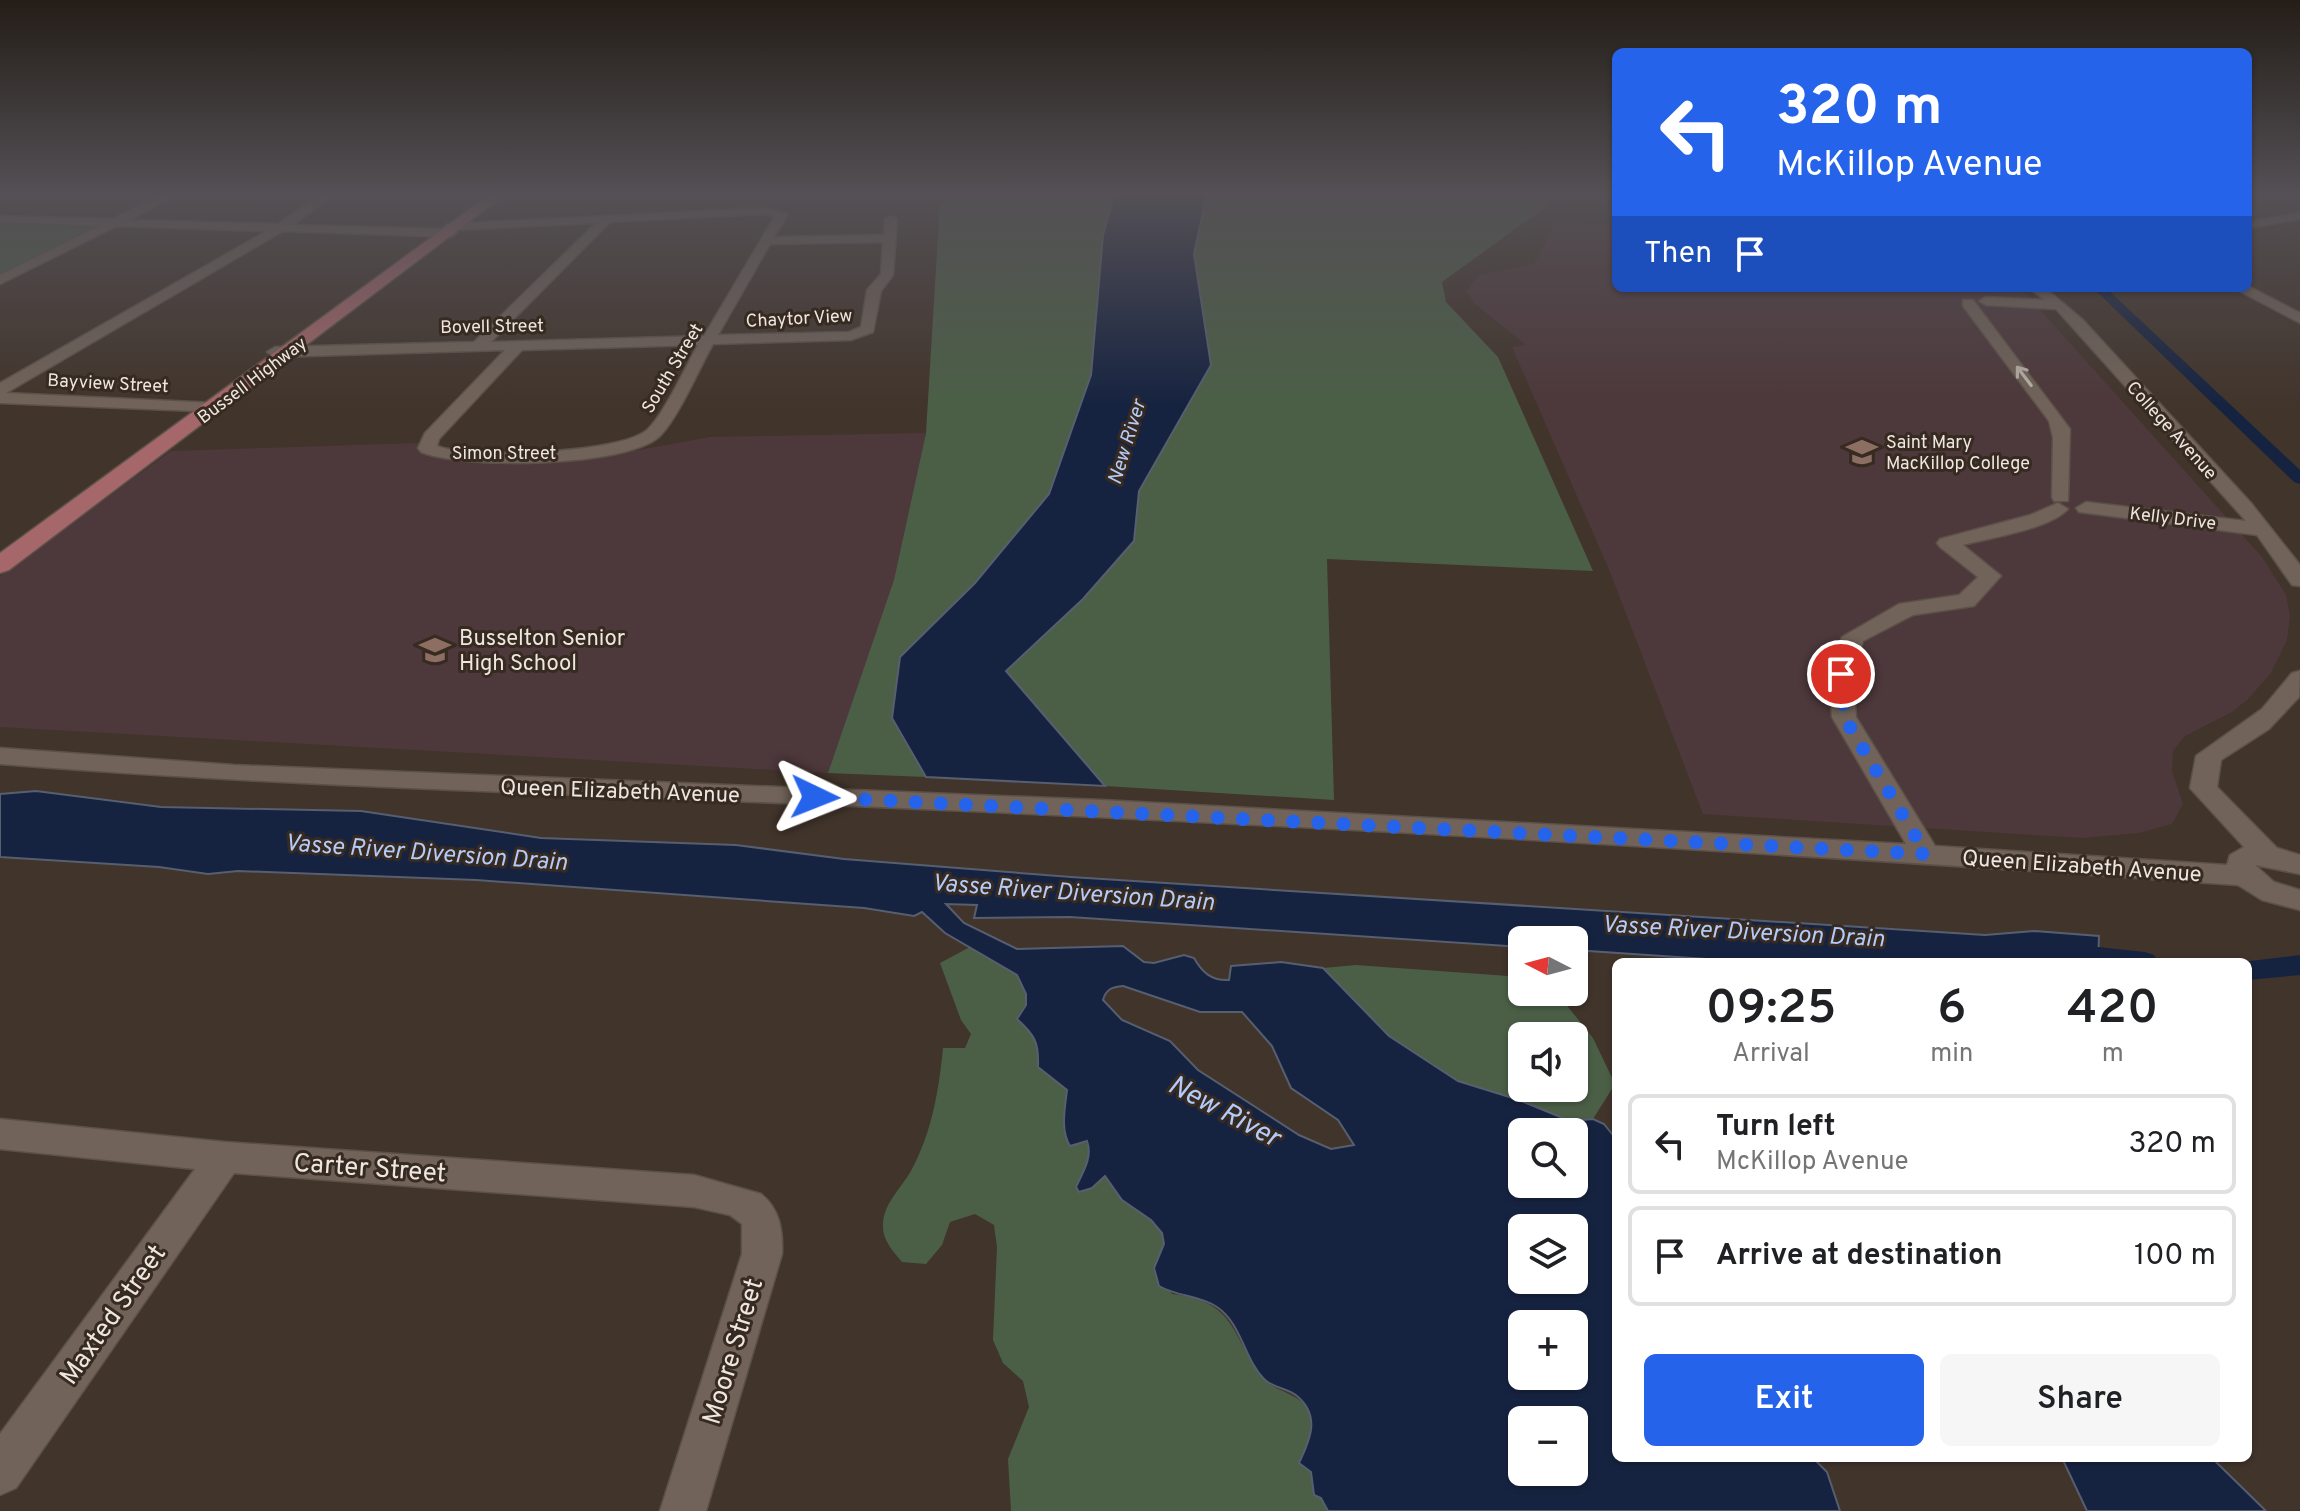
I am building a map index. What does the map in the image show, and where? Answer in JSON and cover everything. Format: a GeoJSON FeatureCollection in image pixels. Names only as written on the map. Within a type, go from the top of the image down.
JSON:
{"type":"FeatureCollection","features":[{"type":"Feature","properties":{"kind":"main road","name":"Bussell Highway"},"geometry":{"type":"LineString","coordinates":[[0,550],[207,407],[403,264]]}},
{"type":"Feature","properties":{"kind":"main road","name":"Bussell Highway"},"geometry":{"type":"LineString","coordinates":[[0,565],[207,407]]}},
{"type":"Feature","properties":{"kind":"street"},"geometry":{"type":"LineString","coordinates":[[0,280],[35,264]]}},
{"type":"Feature","properties":{"kind":"street"},"geometry":{"type":"LineString","coordinates":[[0,390],[219,264]]}},
{"type":"Feature","properties":{"kind":"street"},"geometry":{"type":"LineString","coordinates":[[478,346],[562,264]]}},
{"type":"Feature","properties":{"kind":"street","name":"South Street"},"geometry":{"type":"LineString","coordinates":[[623,449],[654,433],[753,264]]}},
{"type":"Feature","properties":{"kind":"street","name":"Chaytor View"},"geometry":{"type":"LineString","coordinates":[[710,339],[851,336],[864,332],[874,290],[887,275],[887,264]]}},
{"type":"Feature","properties":{"kind":"street","name":"College Avenue"},"geometry":{"type":"LineString","coordinates":[[2041,292],[2059,305],[2260,529],[2300,580]]}},
{"type":"Feature","properties":{"kind":"street"},"geometry":{"type":"LineString","coordinates":[[2249,292],[2300,319]]}},
{"type":"Feature","properties":{"kind":"street"},"geometry":{"type":"LineString","coordinates":[[1926,854],[1844,717],[1841,674],[1853,637],[1907,609],[1966,601],[1990,576],[1947,543],[2037,519],[2059,503],[2057,475],[2061,425],[1959,299],[2059,305]]}},
{"type":"Feature","properties":{"kind":"street","name":"Bovell Street"},"geometry":{"type":"LineString","coordinates":[[283,352],[710,339]]}},
{"type":"Feature","properties":{"kind":"street","name":"Simon Street"},"geometry":{"type":"LineString","coordinates":[[517,346],[431,437],[427,448],[458,455],[623,449]]}},
{"type":"Feature","properties":{"kind":"street","name":"Bayview Street"},"geometry":{"type":"LineString","coordinates":[[0,398],[207,407]]}},
{"type":"Feature","properties":{"kind":"street","name":"Kelly Drive"},"geometry":{"type":"LineString","coordinates":[[2059,503],[2260,529]]}},
{"type":"Feature","properties":{"kind":"street"},"geometry":{"type":"LineString","coordinates":[[2267,855],[2203,788],[2209,756],[2258,729],[2288,697],[2300,678]]}},
{"type":"Feature","properties":{"kind":"street","name":"Queen Elizabeth Avenue"},"geometry":{"type":"LineString","coordinates":[[0,756],[287,778],[939,801],[1926,854],[2247,876]]}},
{"type":"Feature","properties":{"kind":"street"},"geometry":{"type":"LineString","coordinates":[[2300,865],[2267,855],[2246,856],[2240,862],[2247,876],[2264,888],[2300,900]]}},
{"type":"Feature","properties":{"kind":"street","name":"Carter Street"},"geometry":{"type":"LineString","coordinates":[[0,1134],[225,1157],[694,1191],[739,1201]]}},
{"type":"Feature","properties":{"kind":"street","name":"Maxted Street"},"geometry":{"type":"LineString","coordinates":[[0,1472],[225,1157]]}},
{"type":"Feature","properties":{"kind":"street","name":"Moore Street"},"geometry":{"type":"LineString","coordinates":[[683,1511],[762,1254],[765,1229],[757,1212],[739,1201]]}},
{"type":"Feature","properties":{"kind":"shaded area","name":"Saint Mary MacKillop College"},"geometry":{"type":"Polygon","coordinates":[[[1534,264],[1612,264],[1612,292],[2026,294],[2262,557],[2286,595],[2290,616],[2287,640],[2271,673],[2232,712],[2185,736],[2173,751],[2172,771],[2183,804],[2172,824],[2139,833],[2082,838],[1703,814],[1610,572],[1512,347],[1526,345],[1475,304],[1467,291],[1479,275],[1534,264]]]}},
{"type":"Feature","properties":{"kind":"shaded area","name":"Busselton Senior High School"},"geometry":{"type":"Polygon","coordinates":[[[926,433],[895,580],[828,773],[0,727],[0,576],[171,451],[418,443],[418,451],[461,458],[605,456],[710,437],[926,433]]]}},
{"type":"Feature","properties":{"kind":"green space"},"geometry":{"type":"Polygon","coordinates":[[[0,264],[27,264],[0,276],[0,264]]]}},
{"type":"Feature","properties":{"kind":"green space"},"geometry":{"type":"Polygon","coordinates":[[[936,264],[1101,264],[1091,375],[1049,494],[975,583],[900,657],[892,718],[926,777],[828,773],[894,580],[926,433],[936,264]]]}},
{"type":"Feature","properties":{"kind":"green space"},"geometry":{"type":"Polygon","coordinates":[[[1195,264],[1468,264],[1442,282],[1446,302],[1498,357],[1593,571],[1327,559],[1334,800],[1105,786],[1006,671],[1083,599],[1134,541],[1139,491],[1211,365],[1195,264]]]}},
{"type":"Feature","properties":{"kind":"green space"},"geometry":{"type":"Polygon","coordinates":[[[970,947],[998,962],[1023,984],[1027,993],[1026,1003],[1017,1019],[1035,1040],[1038,1067],[1067,1090],[1064,1122],[1089,1146],[1089,1157],[1077,1187],[1092,1188],[1105,1176],[1122,1200],[1152,1220],[1162,1233],[1164,1244],[1154,1268],[1172,1294],[1209,1304],[1220,1312],[1268,1383],[1301,1401],[1306,1407],[1311,1414],[1314,1430],[1314,1495],[1321,1498],[1328,1511],[1011,1511],[1008,1459],[1029,1407],[1023,1381],[1003,1363],[993,1340],[997,1247],[994,1225],[975,1214],[950,1222],[942,1245],[926,1264],[902,1262],[889,1245],[883,1230],[887,1209],[912,1169],[930,1125],[943,1048],[965,1048],[971,1034],[961,1020],[940,963],[970,947]]]}},
{"type":"Feature","properties":{"kind":"green space"},"geometry":{"type":"Polygon","coordinates":[[[1356,965],[1508,976],[1508,1006],[1567,1006],[1580,1022],[1508,1022],[1508,1097],[1458,1081],[1389,1036],[1323,968],[1356,965]]]}},
{"type":"Feature","properties":{"kind":"green space"},"geometry":{"type":"Polygon","coordinates":[[[1588,1032],[1612,1078],[1612,1089],[1593,1119],[1563,1118],[1524,1102],[1588,1102],[1588,1032]]]}},
{"type":"Feature","properties":{"kind":"water","name":"New River"},"geometry":{"type":"Polygon","coordinates":[[[1101,264],[1195,264],[1211,365],[1139,491],[1134,541],[1083,599],[1006,671],[1105,786],[926,777],[892,718],[900,657],[975,583],[1049,494],[1091,375],[1101,264]]]}},
{"type":"Feature","properties":{"kind":"water","name":"New River"},"geometry":{"type":"Polygon","coordinates":[[[36,791],[161,807],[361,811],[541,838],[736,845],[844,859],[1071,877],[1985,935],[2035,931],[2099,936],[2098,958],[1692,958],[1588,951],[1588,926],[1508,926],[1508,946],[1070,917],[974,918],[977,905],[946,904],[964,923],[1017,949],[1123,946],[1144,962],[1154,963],[1184,955],[1194,958],[1208,975],[1223,980],[1229,980],[1231,966],[1281,962],[1323,968],[1389,1036],[1458,1081],[1508,1097],[1508,1102],[1524,1102],[1563,1118],[1508,1118],[1508,1198],[1588,1198],[1588,1119],[1604,1124],[1612,1134],[1612,1462],[1817,1462],[1827,1472],[1840,1511],[1328,1511],[1321,1498],[1314,1495],[1311,1472],[1299,1463],[1311,1428],[1309,1412],[1304,1404],[1293,1393],[1264,1379],[1238,1332],[1217,1307],[1159,1286],[1154,1268],[1164,1244],[1162,1233],[1151,1220],[1122,1200],[1105,1176],[1092,1188],[1079,1192],[1076,1187],[1088,1159],[1089,1147],[1087,1141],[1070,1146],[1067,1140],[1064,1119],[1067,1090],[1038,1067],[1035,1040],[1017,1019],[1026,1005],[1026,994],[1017,975],[945,933],[922,912],[914,916],[864,908],[476,880],[238,871],[208,874],[159,867],[0,857],[0,794],[36,791]],[[1123,986],[1108,991],[1103,1000],[1122,1020],[1170,1041],[1198,1070],[1299,1135],[1331,1149],[1354,1145],[1338,1120],[1291,1088],[1272,1046],[1242,1012],[1200,1012],[1123,986]]]}},
{"type":"Feature","properties":{"kind":"water"},"geometry":{"type":"Polygon","coordinates":[[[2064,1462],[2216,1462],[2266,1511],[2087,1511],[2064,1462]]]}},
{"type":"Feature","properties":{"kind":"waterway","name":"Vasse River Diversion Drain"},"geometry":{"type":"LineString","coordinates":[[2103,292],[2300,479]]}},
{"type":"Feature","properties":{"kind":"waterway","name":"Vasse River Diversion Drain"},"geometry":{"type":"LineString","coordinates":[[2070,953],[2112,958]]}},
{"type":"Feature","properties":{"kind":"waterway","name":"Vasse River Diversion Drain"},"geometry":{"type":"LineString","coordinates":[[2252,970],[2300,965]]}},
{"type":"Feature","properties":{"kind":"place","name":"Saint Mary MacKillop College"},"geometry":{"type":"Point","coordinates":[1862,452]}},
{"type":"Feature","properties":{"kind":"place","name":"Busselton Senior High School"},"geometry":{"type":"Point","coordinates":[435,650]}},
{"type":"Feature","properties":{"kind":"route"},"geometry":{"type":"LineString","coordinates":[[815,797],[1926,854],[1844,717],[1841,674]]}}]}
